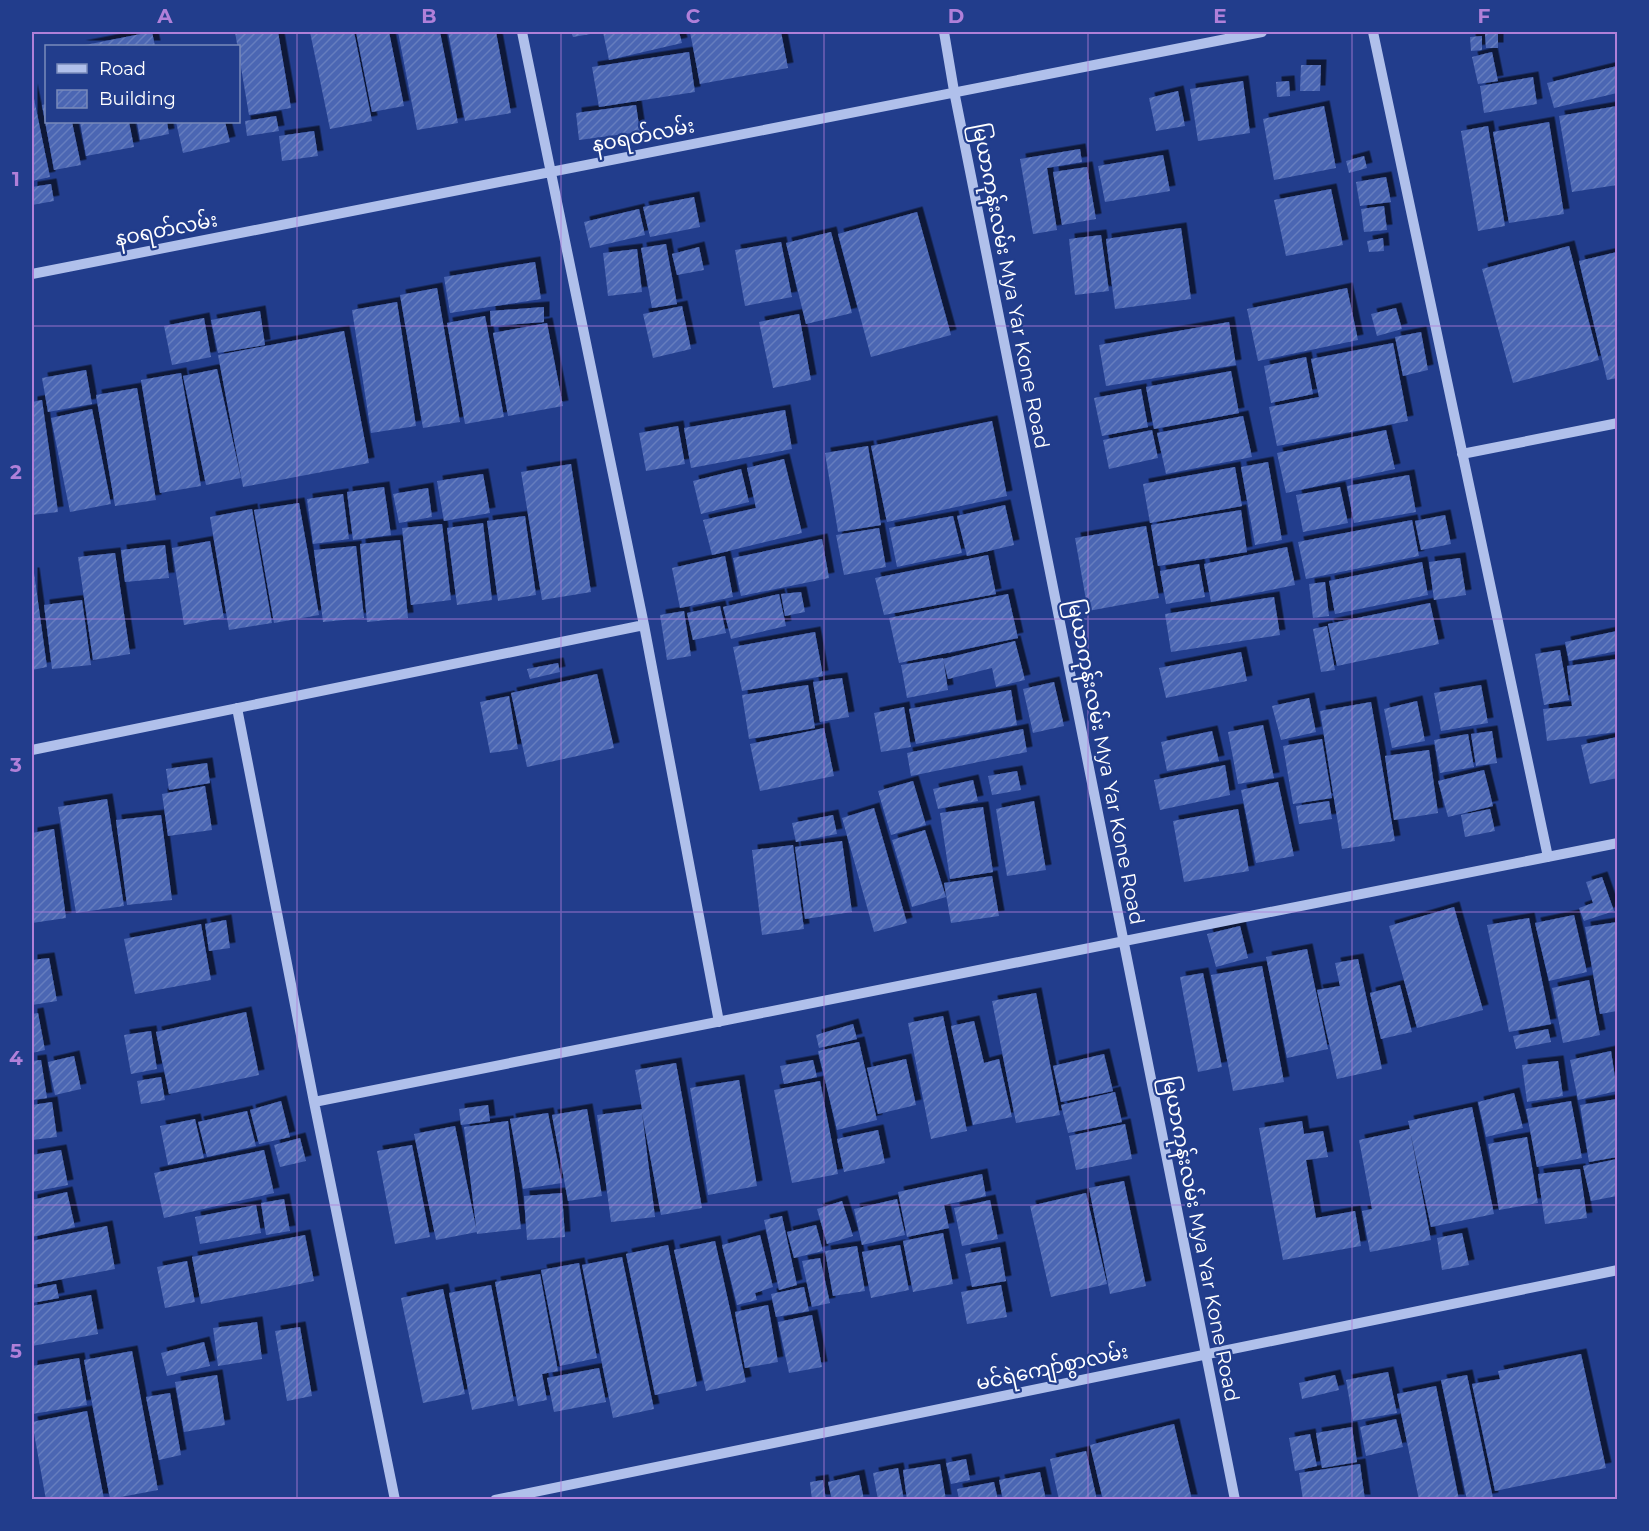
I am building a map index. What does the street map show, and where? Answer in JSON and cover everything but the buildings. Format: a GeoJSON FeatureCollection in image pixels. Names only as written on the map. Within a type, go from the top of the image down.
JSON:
{"type":"FeatureCollection","features":[{"type":"Feature","properties":{"kind":"street"},"geometry":{"type":"LineString","coordinates":[[522,32],[644,625],[719,1022]]}},
{"type":"Feature","properties":{"kind":"street","name":"မြယာကုန်းလမ်း Mya Yar Kone Road"},"geometry":{"type":"LineString","coordinates":[[944,32],[1235,1500]]}},
{"type":"Feature","properties":{"kind":"street","name":"နဝရတ်လမ်း"},"geometry":{"type":"LineString","coordinates":[[32,274],[1262,32]]}},
{"type":"Feature","properties":{"kind":"street"},"geometry":{"type":"LineString","coordinates":[[1373,32],[1548,857]]}},
{"type":"Feature","properties":{"kind":"street"},"geometry":{"type":"LineString","coordinates":[[1462,454],[1617,423]]}},
{"type":"Feature","properties":{"kind":"street"},"geometry":{"type":"LineString","coordinates":[[32,750],[644,625]]}},
{"type":"Feature","properties":{"kind":"street"},"geometry":{"type":"LineString","coordinates":[[237,708],[395,1500]]}},
{"type":"Feature","properties":{"kind":"street"},"geometry":{"type":"LineString","coordinates":[[314,1102],[1617,843]]}},
{"type":"Feature","properties":{"kind":"street","name":"မင်ရဲကျော်စွာလမ်း"},"geometry":{"type":"LineString","coordinates":[[495,1500],[1617,1270]]}}]}
